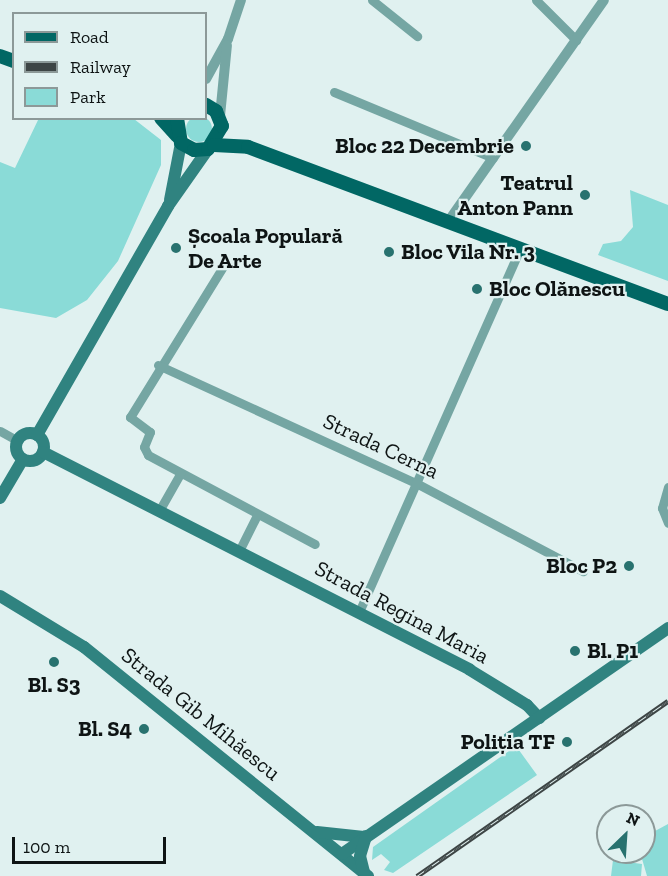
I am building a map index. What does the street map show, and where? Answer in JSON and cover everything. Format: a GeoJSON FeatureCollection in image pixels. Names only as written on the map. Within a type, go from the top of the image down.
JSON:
{"type":"FeatureCollection","features":[{"type":"Feature","properties":{"kind":"main road"},"geometry":{"type":"LineString","coordinates":[[207,106],[248,147]]}},
{"type":"Feature","properties":{"kind":"main road"},"geometry":{"type":"LineString","coordinates":[[163,120],[179,139],[194,150],[211,147],[248,147],[668,304]]}},
{"type":"Feature","properties":{"kind":"main road"},"geometry":{"type":"LineString","coordinates":[[168,206],[179,139],[177,120]]}},
{"type":"Feature","properties":{"kind":"main road"},"geometry":{"type":"LineString","coordinates":[[0,498],[23,459],[18,441],[37,435],[168,206],[211,147],[221,121]]}},
{"type":"Feature","properties":{"kind":"main road"},"geometry":{"type":"LineString","coordinates":[[23,459],[34,460],[43,452],[37,435]]}},
{"type":"Feature","properties":{"kind":"main road","name":"Strada Regina Maria"},"geometry":{"type":"LineString","coordinates":[[43,452],[470,670],[527,705],[539,718]]}},
{"type":"Feature","properties":{"kind":"main road","name":"Strada Gib Mihăescu"},"geometry":{"type":"LineString","coordinates":[[0,596],[84,647],[366,874]]}},
{"type":"Feature","properties":{"kind":"main road"},"geometry":{"type":"LineString","coordinates":[[342,854],[668,628]]}},
{"type":"Feature","properties":{"kind":"main road"},"geometry":{"type":"LineString","coordinates":[[310,829],[340,838],[366,836]]}},
{"type":"Feature","properties":{"kind":"main road"},"geometry":{"type":"LineString","coordinates":[[366,836],[360,856],[366,874]]}},
{"type":"Feature","properties":{"kind":"street"},"geometry":{"type":"LineString","coordinates":[[207,77],[228,39],[241,0]]}},
{"type":"Feature","properties":{"kind":"street"},"geometry":{"type":"LineString","coordinates":[[372,0],[417,36]]}},
{"type":"Feature","properties":{"kind":"street"},"geometry":{"type":"LineString","coordinates":[[536,0],[576,40]]}},
{"type":"Feature","properties":{"kind":"street"},"geometry":{"type":"LineString","coordinates":[[448,222],[604,0]]}},
{"type":"Feature","properties":{"kind":"street"},"geometry":{"type":"LineString","coordinates":[[221,121],[228,39]]}},
{"type":"Feature","properties":{"kind":"street"},"geometry":{"type":"LineString","coordinates":[[334,92],[493,158]]}},
{"type":"Feature","properties":{"kind":"street"},"geometry":{"type":"LineString","coordinates":[[359,612],[520,249]]}},
{"type":"Feature","properties":{"kind":"street","name":"Strada Regina Maria"},"geometry":{"type":"LineString","coordinates":[[224,265],[178,342],[158,365],[130,417],[150,432],[144,452],[180,474],[315,544]]}},
{"type":"Feature","properties":{"kind":"street","name":"Strada Cerna"},"geometry":{"type":"LineString","coordinates":[[158,365],[416,483],[583,571]]}},
{"type":"Feature","properties":{"kind":"street"},"geometry":{"type":"LineString","coordinates":[[0,431],[18,441]]}},
{"type":"Feature","properties":{"kind":"street"},"geometry":{"type":"LineString","coordinates":[[159,511],[180,474]]}},
{"type":"Feature","properties":{"kind":"street"},"geometry":{"type":"LineString","coordinates":[[668,487],[662,508],[668,523]]}},
{"type":"Feature","properties":{"kind":"street"},"geometry":{"type":"LineString","coordinates":[[238,551],[257,515]]}},
{"type":"Feature","properties":{"kind":"green space"},"geometry":{"type":"Polygon","coordinates":[[[207,119],[211,124],[211,134],[204,141],[194,141],[187,134],[187,124],[190,120],[207,119]]]}},
{"type":"Feature","properties":{"kind":"green space"},"geometry":{"type":"Polygon","coordinates":[[[38,120],[135,120],[161,140],[161,165],[118,261],[87,300],[56,318],[0,308],[0,162],[15,168],[38,120]]]}},
{"type":"Feature","properties":{"kind":"green space"},"geometry":{"type":"Polygon","coordinates":[[[630,190],[668,205],[668,281],[598,255],[603,244],[621,241],[633,227],[630,190]]]}},
{"type":"Feature","properties":{"kind":"green space"},"geometry":{"type":"Polygon","coordinates":[[[516,746],[537,775],[393,873],[384,870],[390,862],[381,854],[372,860],[373,847],[516,746]]]}},
{"type":"Feature","properties":{"kind":"green space"},"geometry":{"type":"Polygon","coordinates":[[[668,824],[668,876],[647,876],[644,864],[656,864],[656,830],[668,824]]]}},
{"type":"Feature","properties":{"kind":"green space"},"geometry":{"type":"Polygon","coordinates":[[[612,864],[642,864],[641,876],[611,876],[612,864]]]}},
{"type":"Feature","properties":{"kind":"railway"},"geometry":{"type":"LineString","coordinates":[[417,876],[668,701]]}},
{"type":"Feature","properties":{"kind":"place","name":"Bloc 22 Decembrie"},"geometry":{"type":"Point","coordinates":[526,146]}},
{"type":"Feature","properties":{"kind":"place","name":"Teatrul Anton Pann"},"geometry":{"type":"Point","coordinates":[585,195]}},
{"type":"Feature","properties":{"kind":"place","name":"Școala Populară De Arte"},"geometry":{"type":"Point","coordinates":[176,248]}},
{"type":"Feature","properties":{"kind":"place","name":"Bloc Vila Nr. 3"},"geometry":{"type":"Point","coordinates":[389,252]}},
{"type":"Feature","properties":{"kind":"place","name":"Bloc Olănescu"},"geometry":{"type":"Point","coordinates":[477,289]}},
{"type":"Feature","properties":{"kind":"place","name":"Bloc P2"},"geometry":{"type":"Point","coordinates":[629,566]}},
{"type":"Feature","properties":{"kind":"place","name":"Bl. P1"},"geometry":{"type":"Point","coordinates":[575,651]}},
{"type":"Feature","properties":{"kind":"place","name":"Bl. S3"},"geometry":{"type":"Point","coordinates":[54,662]}},
{"type":"Feature","properties":{"kind":"place","name":"Bl. S4"},"geometry":{"type":"Point","coordinates":[144,729]}},
{"type":"Feature","properties":{"kind":"place","name":"Poliția TF"},"geometry":{"type":"Point","coordinates":[567,742]}}]}
